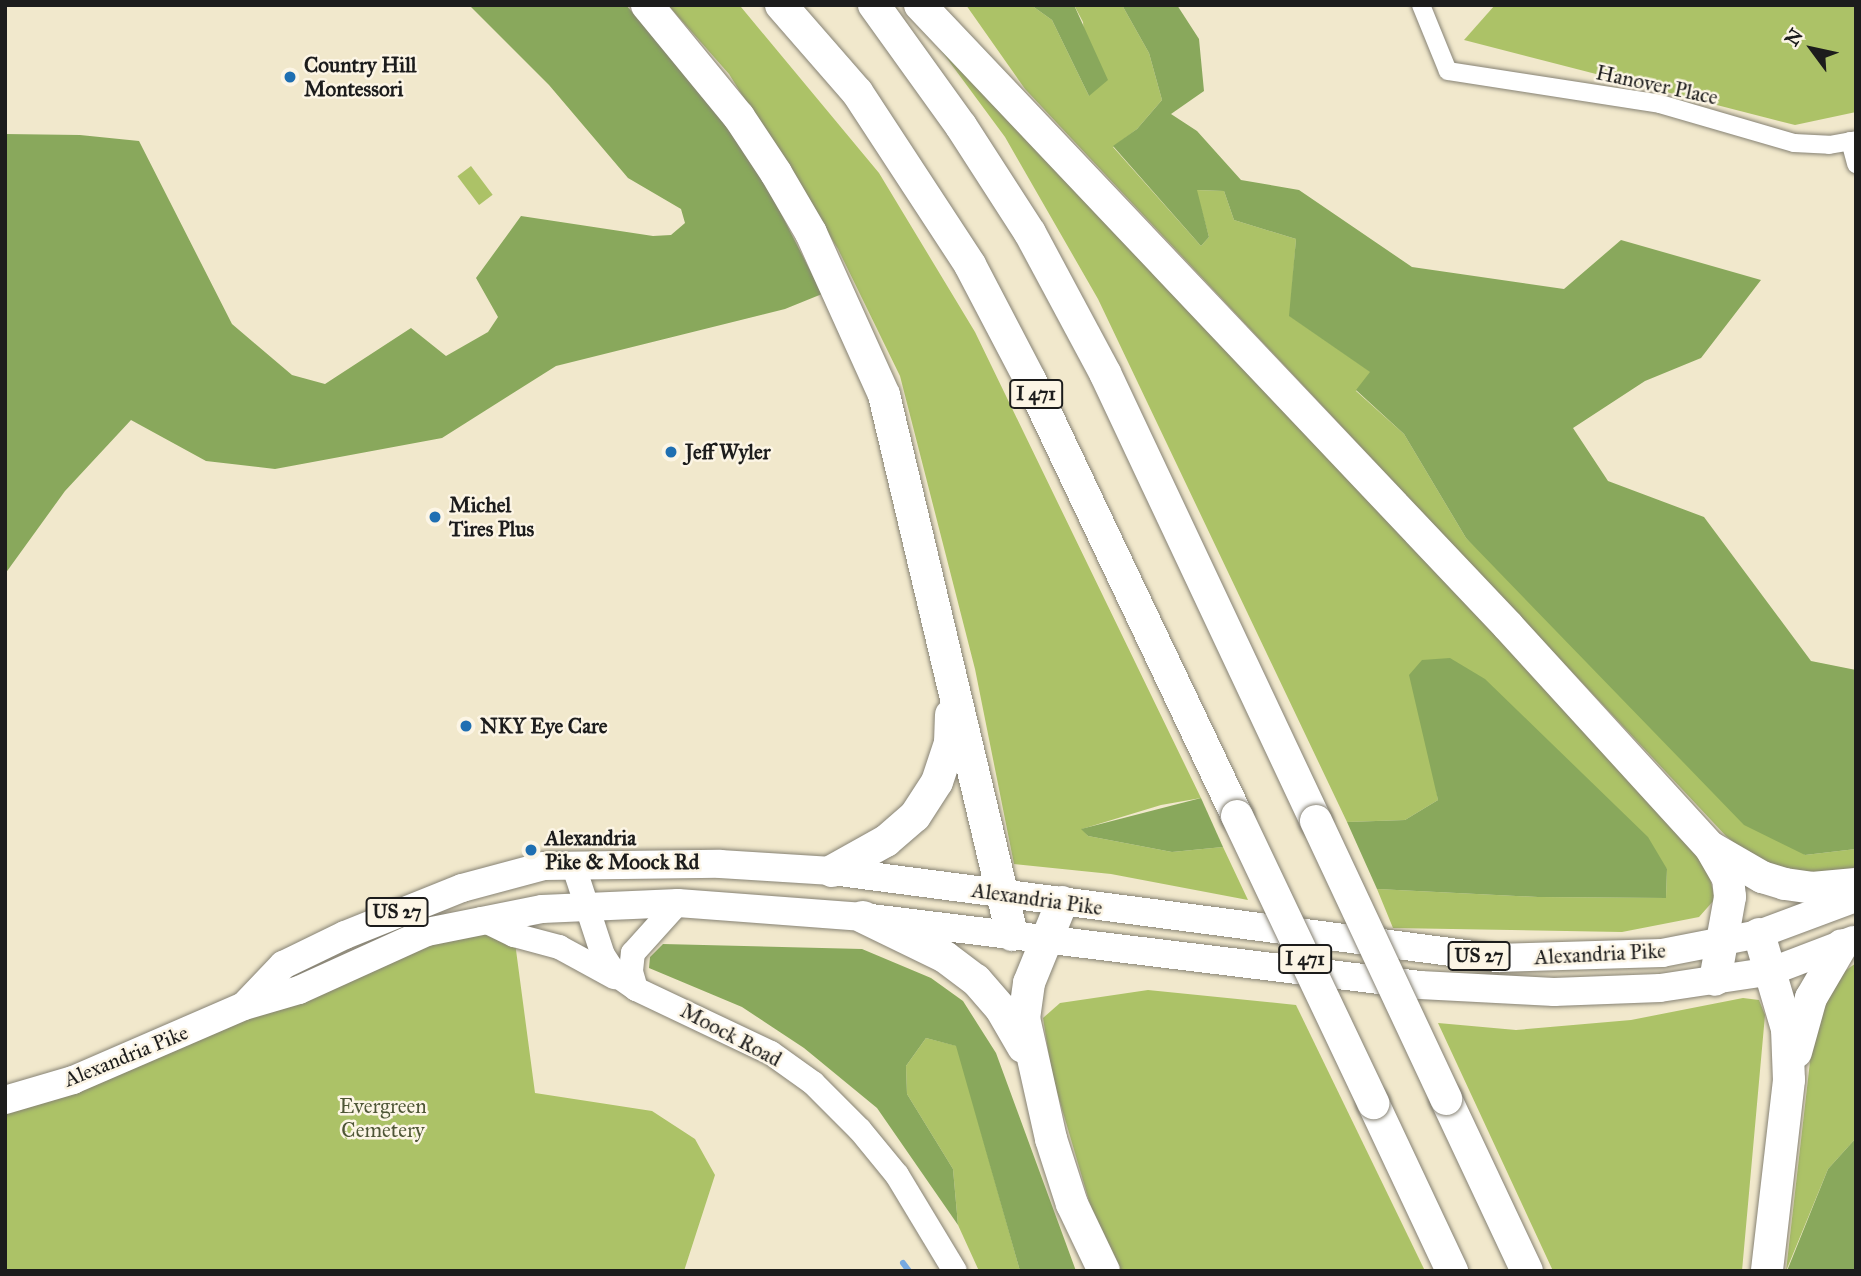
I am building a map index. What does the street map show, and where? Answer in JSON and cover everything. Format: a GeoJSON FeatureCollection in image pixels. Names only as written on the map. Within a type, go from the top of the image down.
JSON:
{"type":"FeatureCollection","features":[{"type":"Feature","properties":{"kind":"highway"},"geometry":{"type":"LineString","coordinates":[[647,5],[746,128],[811,233],[884,395],[924,550],[953,689],[1005,894],[1012,935]]}},
{"type":"Feature","properties":{"kind":"highway","name":"I 471"},"geometry":{"type":"LineString","coordinates":[[781,5],[857,92],[970,265],[1030,380],[1452,1271]]}},
{"type":"Feature","properties":{"kind":"highway"},"geometry":{"type":"LineString","coordinates":[[874,5],[961,126],[1030,233],[1105,373],[1527,1271]]}},
{"type":"Feature","properties":{"kind":"highway"},"geometry":{"type":"LineString","coordinates":[[920,5],[1434,547],[1710,847],[1728,878],[1730,897],[1715,980]]}},
{"type":"Feature","properties":{"kind":"highway"},"geometry":{"type":"LineString","coordinates":[[832,871],[886,841],[915,816],[937,782],[950,743],[953,689]]}},
{"type":"Feature","properties":{"kind":"highway"},"geometry":{"type":"LineString","coordinates":[[1710,847],[1741,867],[1785,884],[1856,884]]}},
{"type":"Feature","properties":{"kind":"highway"},"geometry":{"type":"LineString","coordinates":[[1062,902],[1029,982],[1024,1018],[1030,1059],[1072,1203],[1104,1271]]}},
{"type":"Feature","properties":{"kind":"highway"},"geometry":{"type":"LineString","coordinates":[[863,917],[945,957],[976,980],[1001,1009],[1030,1059]]}},
{"type":"Feature","properties":{"kind":"highway"},"geometry":{"type":"LineString","coordinates":[[1759,934],[1787,1029],[1789,1080]]}},
{"type":"Feature","properties":{"kind":"highway"},"geometry":{"type":"LineString","coordinates":[[1767,1271],[1789,1080],[1811,998],[1849,942]]}},
{"type":"Feature","properties":{"kind":"main road","name":"Alexandria Pike"},"geometry":{"type":"LineString","coordinates":[[244,1006],[283,965],[402,910],[544,866],[573,864],[605,862],[832,871],[1496,958],[1606,957],[1723,941],[1759,934],[1856,898]]}},
{"type":"Feature","properties":{"kind":"main road"},"geometry":{"type":"LineString","coordinates":[[590,906],[605,862]]}},
{"type":"Feature","properties":{"kind":"main road","name":"Moock Road"},"geometry":{"type":"LineString","coordinates":[[573,864],[590,906],[603,955],[617,975],[636,989],[721,1026],[771,1053],[813,1083],[860,1130],[897,1175],[954,1271]]}},
{"type":"Feature","properties":{"kind":"main road","name":"Alexandria Pike"},"geometry":{"type":"LineString","coordinates":[[5,1100],[73,1080],[244,1006],[299,990],[427,932],[481,919],[590,906],[678,904],[863,917],[1451,988],[1554,992],[1660,988],[1772,971],[1849,942]]}},
{"type":"Feature","properties":{"kind":"main road"},"geometry":{"type":"LineString","coordinates":[[636,989],[631,971],[634,953],[678,904]]}},
{"type":"Feature","properties":{"kind":"main road"},"geometry":{"type":"LineString","coordinates":[[481,919],[514,935],[559,947],[636,989]]}},
{"type":"Feature","properties":{"kind":"street","name":"Hanover Place"},"geometry":{"type":"LineString","coordinates":[[1421,5],[1448,71],[1660,104],[1794,143],[1853,141]]}},
{"type":"Feature","properties":{"kind":"street"},"geometry":{"type":"LineString","coordinates":[[1853,141],[1856,164]]}},
{"type":"Feature","properties":{"kind":"green space"},"geometry":{"type":"Polygon","coordinates":[[[469,5],[626,5],[701,91],[765,182],[822,294],[785,309],[556,366],[442,438],[275,469],[206,461],[131,420],[65,491],[5,574],[5,134],[80,135],[139,141],[232,324],[292,375],[325,384],[411,328],[446,356],[488,332],[498,317],[476,278],[521,216],[653,236],[671,235],[685,223],[681,209],[628,178],[549,85],[469,5]]]}},
{"type":"Feature","properties":{"kind":"green space"},"geometry":{"type":"Polygon","coordinates":[[[668,5],[741,7],[879,173],[975,332],[1201,798],[1161,805],[1082,829],[1088,836],[1172,852],[1223,847],[1248,900],[1111,874],[1014,864],[975,669],[900,376],[838,249],[729,74],[668,5]]]}},
{"type":"Feature","properties":{"kind":"green space"},"geometry":{"type":"Polygon","coordinates":[[[966,5],[1031,5],[1052,20],[1089,96],[1083,22],[1074,5],[1122,5],[1149,53],[1162,100],[1137,129],[1113,147],[1201,246],[1209,237],[1196,190],[1224,191],[1234,220],[1296,239],[1290,316],[1371,372],[1356,391],[1404,434],[1466,538],[1805,855],[1856,849],[1856,867],[1836,873],[1801,875],[1760,864],[1726,836],[1025,89],[966,5]]]}},
{"type":"Feature","properties":{"kind":"green space"},"geometry":{"type":"Polygon","coordinates":[[[1031,5],[1074,5],[1108,80],[1089,96],[1052,20],[1031,5]]]}},
{"type":"Feature","properties":{"kind":"green space"},"geometry":{"type":"Polygon","coordinates":[[[1122,5],[1177,5],[1199,39],[1204,91],[1171,114],[1197,131],[1241,180],[1299,190],[1412,267],[1564,289],[1621,240],[1761,280],[1701,358],[1645,381],[1573,428],[1608,481],[1704,517],[1811,661],[1856,670],[1856,849],[1805,855],[1744,825],[1466,538],[1404,434],[1356,390],[1370,372],[1289,316],[1296,239],[1234,220],[1224,191],[1197,190],[1209,237],[1201,246],[1113,146],[1137,129],[1162,100],[1149,53],[1122,5]]]}},
{"type":"Feature","properties":{"kind":"green space"},"geometry":{"type":"Polygon","coordinates":[[[1495,5],[1856,5],[1856,112],[1795,125],[1464,40],[1495,5]]]}},
{"type":"Feature","properties":{"kind":"green space"},"geometry":{"type":"Polygon","coordinates":[[[909,7],[1661,809],[1708,871],[1715,899],[1699,917],[1622,932],[1393,928],[1377,889],[1538,897],[1666,898],[1667,869],[1429,747],[1438,800],[1405,820],[1347,822],[1098,299],[1005,137],[909,7]]]}},
{"type":"Feature","properties":{"kind":"green space"},"geometry":{"type":"Polygon","coordinates":[[[471,166],[493,195],[479,205],[457,176],[471,166]]]}},
{"type":"Feature","properties":{"kind":"green space"},"geometry":{"type":"Polygon","coordinates":[[[1450,658],[1485,679],[1648,837],[1667,869],[1666,898],[1538,897],[1377,889],[1347,822],[1405,820],[1438,800],[1409,675],[1422,660],[1450,658]]]}},
{"type":"Feature","properties":{"kind":"green space"},"geometry":{"type":"Polygon","coordinates":[[[1201,798],[1223,847],[1172,852],[1088,836],[1081,829],[1201,798]]]}},
{"type":"Feature","properties":{"kind":"green space","name":"Evergreen Cemetery"},"geometry":{"type":"Polygon","coordinates":[[[427,932],[514,935],[535,1093],[652,1111],[695,1139],[715,1175],[684,1271],[5,1271],[5,1100],[427,932]]]}},
{"type":"Feature","properties":{"kind":"green space"},"geometry":{"type":"Polygon","coordinates":[[[663,944],[862,949],[931,978],[963,1001],[996,1053],[1076,1271],[1020,1271],[956,1046],[926,1038],[906,1066],[907,1094],[953,1169],[958,1225],[877,1108],[804,1048],[742,1007],[649,968],[650,957],[663,944]]]}},
{"type":"Feature","properties":{"kind":"green space"},"geometry":{"type":"Polygon","coordinates":[[[1856,963],[1856,1138],[1828,1169],[1786,1271],[1815,1018],[1834,979],[1856,963]]]}},
{"type":"Feature","properties":{"kind":"green space"},"geometry":{"type":"Polygon","coordinates":[[[1148,990],[1296,1005],[1425,1271],[1121,1271],[1097,1228],[1052,1075],[1043,1018],[1060,1003],[1148,990]]]}},
{"type":"Feature","properties":{"kind":"green space"},"geometry":{"type":"Polygon","coordinates":[[[1743,998],[1759,1000],[1765,1015],[1742,1271],[1553,1271],[1438,1023],[1516,1030],[1631,1020],[1743,998]]]}},
{"type":"Feature","properties":{"kind":"green space"},"geometry":{"type":"Polygon","coordinates":[[[926,1038],[957,1046],[1020,1271],[979,1271],[958,1225],[953,1169],[907,1094],[906,1066],[926,1038]]]}},
{"type":"Feature","properties":{"kind":"green space"},"geometry":{"type":"Polygon","coordinates":[[[1856,1138],[1856,1271],[1787,1271],[1828,1169],[1856,1138]]]}},
{"type":"Feature","properties":{"kind":"waterway"},"geometry":{"type":"LineString","coordinates":[[903,1263],[909,1271]]}},
{"type":"Feature","properties":{"kind":"place","name":"Country Hill Montessori"},"geometry":{"type":"Point","coordinates":[290,77]}},
{"type":"Feature","properties":{"kind":"place","name":"Jeff Wyler"},"geometry":{"type":"Point","coordinates":[671,452]}},
{"type":"Feature","properties":{"kind":"place","name":"Michel Tires Plus"},"geometry":{"type":"Point","coordinates":[435,517]}},
{"type":"Feature","properties":{"kind":"place","name":"NKY Eye Care"},"geometry":{"type":"Point","coordinates":[466,726]}},
{"type":"Feature","properties":{"kind":"place","name":"Alexandria Pike & Moock Rd"},"geometry":{"type":"Point","coordinates":[531,850]}}]}
